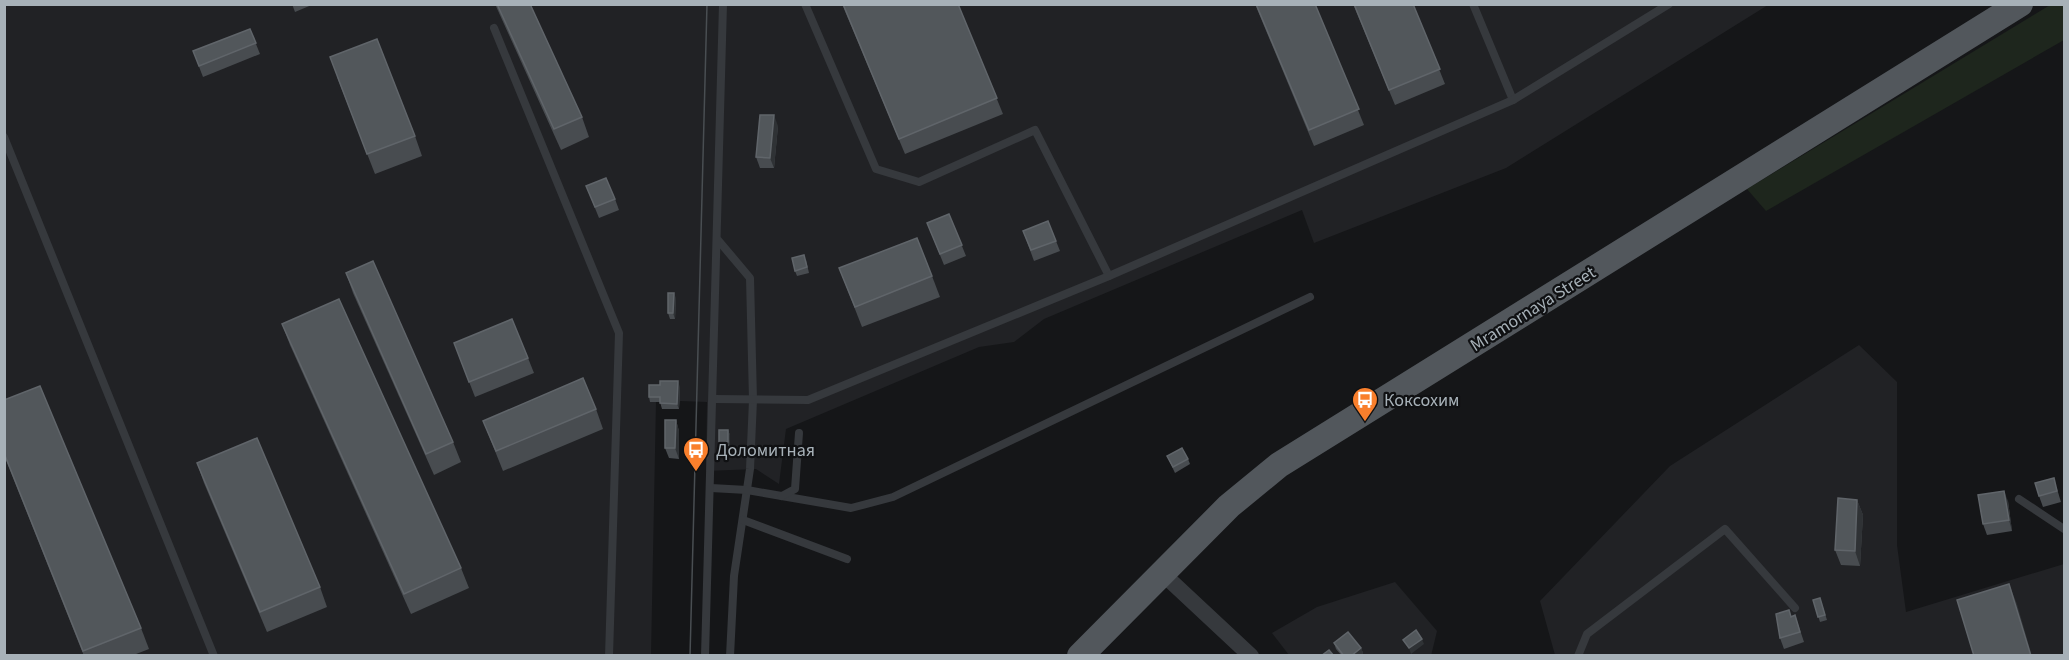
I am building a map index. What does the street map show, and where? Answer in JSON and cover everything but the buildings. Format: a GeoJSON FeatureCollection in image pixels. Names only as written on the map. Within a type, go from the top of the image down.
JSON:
{"type":"FeatureCollection","features":[{"type":"Feature","properties":{"kind":"main road","name":"Mramornaya Street"},"geometry":{"type":"LineString","coordinates":[[1080,656],[1229,506],[1279,465],[2020,4]]}},
{"type":"Feature","properties":{"kind":"street"},"geometry":{"type":"LineString","coordinates":[[1161,572],[1251,656]]}},
{"type":"Feature","properties":{"kind":"lane"},"geometry":{"type":"LineString","coordinates":[[705,656],[714,399],[723,4]]}},
{"type":"Feature","properties":{"kind":"lane"},"geometry":{"type":"LineString","coordinates":[[805,4],[876,169],[919,182],[1035,130],[1109,276]]}},
{"type":"Feature","properties":{"kind":"lane"},"geometry":{"type":"LineString","coordinates":[[1473,4],[1513,100]]}},
{"type":"Feature","properties":{"kind":"lane"},"geometry":{"type":"LineString","coordinates":[[714,399],[808,400],[1109,276],[1513,100],[1669,4]]}},
{"type":"Feature","properties":{"kind":"lane"},"geometry":{"type":"LineString","coordinates":[[494,28],[619,333],[609,656]]}},
{"type":"Feature","properties":{"kind":"lane"},"geometry":{"type":"LineString","coordinates":[[4,137],[214,656]]}},
{"type":"Feature","properties":{"kind":"lane"},"geometry":{"type":"LineString","coordinates":[[718,240],[750,278],[753,400],[747,490],[734,576],[730,656]]}},
{"type":"Feature","properties":{"kind":"lane"},"geometry":{"type":"LineString","coordinates":[[711,488],[747,490],[851,508],[893,497],[1310,297]]}},
{"type":"Feature","properties":{"kind":"lane"},"geometry":{"type":"LineString","coordinates":[[781,496],[795,489],[799,433]]}},
{"type":"Feature","properties":{"kind":"lane"},"geometry":{"type":"LineString","coordinates":[[2019,499],[2064,529]]}},
{"type":"Feature","properties":{"kind":"lane"},"geometry":{"type":"LineString","coordinates":[[743,520],[847,559]]}},
{"type":"Feature","properties":{"kind":"lane"},"geometry":{"type":"LineString","coordinates":[[1578,656],[1587,634],[1725,529],[1795,608]]}},
{"type":"Feature","properties":{"kind":"shaded area"},"geometry":{"type":"Polygon","coordinates":[[[4,5],[1768,5],[1506,168],[1314,243],[1302,210],[1044,319],[1014,342],[979,347],[786,429],[779,484],[756,469],[706,471],[707,402],[680,401],[679,409],[662,409],[662,402],[656,402],[651,656],[5,655],[4,5]]]}},
{"type":"Feature","properties":{"kind":"shaded area"},"geometry":{"type":"Polygon","coordinates":[[[2050,5],[2064,5],[2064,40],[1766,211],[1747,189],[2050,5]]]}},
{"type":"Feature","properties":{"kind":"shaded area"},"geometry":{"type":"Polygon","coordinates":[[[1859,345],[1897,382],[1897,545],[1906,612],[2064,564],[2064,655],[1555,655],[1540,601],[1670,466],[1859,345]]]}},
{"type":"Feature","properties":{"kind":"shaded area"},"geometry":{"type":"Polygon","coordinates":[[[1395,582],[1437,631],[1431,656],[1289,655],[1272,633],[1317,607],[1395,582]]]}},
{"type":"Feature","properties":{"kind":"tram line"},"geometry":{"type":"LineString","coordinates":[[690,656],[707,4]]}},
{"type":"Feature","properties":{"kind":"place","name":"Коксохим"},"geometry":{"type":"Point","coordinates":[1365,423]}},
{"type":"Feature","properties":{"kind":"place","name":"Доломитная"},"geometry":{"type":"Point","coordinates":[696,473]}}]}
